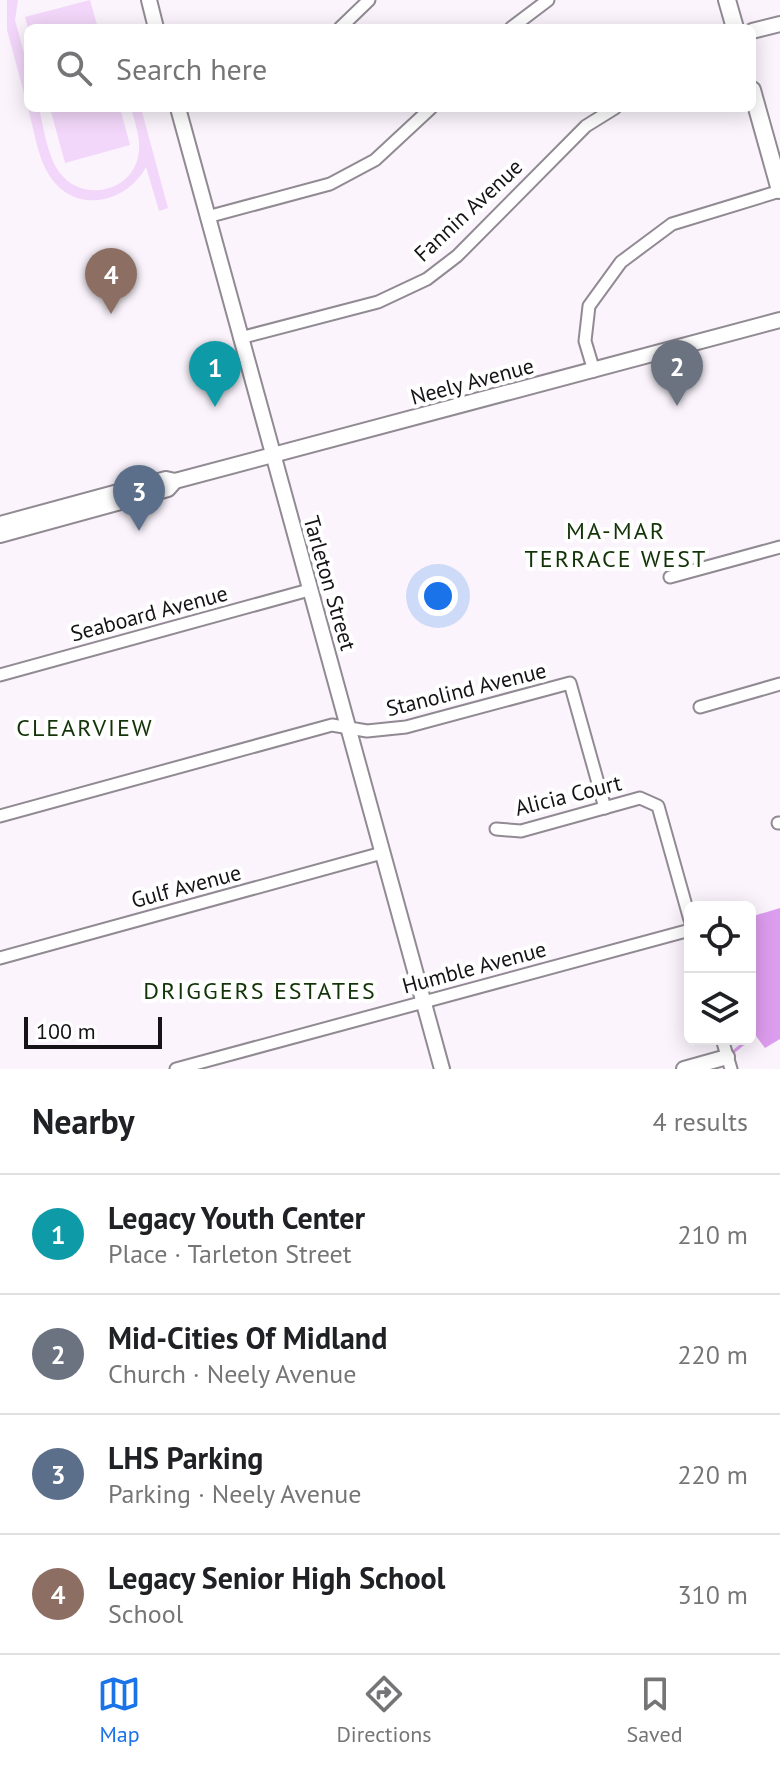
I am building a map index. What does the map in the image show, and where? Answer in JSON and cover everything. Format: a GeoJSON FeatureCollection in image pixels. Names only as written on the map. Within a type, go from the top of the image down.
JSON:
{"type":"FeatureCollection","features":[{"type":"Feature","properties":{"kind":"main road"},"geometry":{"type":"LineString","coordinates":[[727,0],[734,24]]}},
{"type":"Feature","properties":{"kind":"main road"},"geometry":{"type":"LineString","coordinates":[[756,104],[780,190]]}},
{"type":"Feature","properties":{"kind":"street"},"geometry":{"type":"LineString","coordinates":[[149,0],[155,24]]}},
{"type":"Feature","properties":{"kind":"street"},"geometry":{"type":"LineString","coordinates":[[344,24],[369,0]]}},
{"type":"Feature","properties":{"kind":"street"},"geometry":{"type":"LineString","coordinates":[[516,24],[548,0]]}},
{"type":"Feature","properties":{"kind":"street"},"geometry":{"type":"LineString","coordinates":[[756,30],[780,24]]}},
{"type":"Feature","properties":{"kind":"street","name":"Tarleton Street"},"geometry":{"type":"LineString","coordinates":[[179,112],[442,1069]]}},
{"type":"Feature","properties":{"kind":"street"},"geometry":{"type":"LineString","coordinates":[[207,217],[330,184],[375,160],[427,112]]}},
{"type":"Feature","properties":{"kind":"street","name":"Fannin Avenue"},"geometry":{"type":"LineString","coordinates":[[240,338],[378,302],[427,279],[457,256],[586,126],[609,112]]}},
{"type":"Feature","properties":{"kind":"street"},"geometry":{"type":"LineString","coordinates":[[594,371],[585,341],[589,306],[621,262],[672,224],[780,190]]}},
{"type":"Feature","properties":{"kind":"street","name":"Neely Avenue"},"geometry":{"type":"LineString","coordinates":[[0,524],[166,479],[175,481],[272,458],[780,320]]}},
{"type":"Feature","properties":{"kind":"street","name":"Neely Avenue"},"geometry":{"type":"LineString","coordinates":[[0,535],[168,489],[175,481]]}},
{"type":"Feature","properties":{"kind":"street"},"geometry":{"type":"LineString","coordinates":[[670,577],[780,547]]}},
{"type":"Feature","properties":{"kind":"street","name":"Seaboard Avenue"},"geometry":{"type":"LineString","coordinates":[[0,675],[309,590]]}},
{"type":"Feature","properties":{"kind":"street","name":"Stanolind Avenue"},"geometry":{"type":"LineString","coordinates":[[0,816],[332,725],[367,731],[406,727],[570,683],[605,808]]}},
{"type":"Feature","properties":{"kind":"street"},"geometry":{"type":"LineString","coordinates":[[700,707],[780,684]]}},
{"type":"Feature","properties":{"kind":"street","name":"Alicia Court"},"geometry":{"type":"LineString","coordinates":[[496,829],[521,831],[649,799],[658,806],[685,901]]}},
{"type":"Feature","properties":{"kind":"street","name":"Gulf Avenue"},"geometry":{"type":"LineString","coordinates":[[0,958],[382,853]]}},
{"type":"Feature","properties":{"kind":"street","name":"Humble Avenue"},"geometry":{"type":"LineString","coordinates":[[176,1069],[684,932]]}},
{"type":"Feature","properties":{"kind":"street"},"geometry":{"type":"LineString","coordinates":[[684,1069],[729,1063]]}},
{"type":"Feature","properties":{"kind":"shaded area"},"geometry":{"type":"Polygon","coordinates":[[[7,0],[18,0],[15,20],[24,53],[24,93],[7,30],[7,0]]]}},
{"type":"Feature","properties":{"kind":"shaded area"},"geometry":{"type":"Polygon","coordinates":[[[90,0],[97,24],[27,24],[25,17],[90,0]]]}},
{"type":"Feature","properties":{"kind":"shaded area"},"geometry":{"type":"Polygon","coordinates":[[[29,112],[40,112],[49,150],[60,173],[69,182],[92,190],[116,186],[126,179],[138,157],[138,132],[132,112],[142,112],[168,208],[159,211],[146,167],[137,180],[113,196],[85,200],[72,196],[49,175],[29,112]]]}},
{"type":"Feature","properties":{"kind":"shaded area"},"geometry":{"type":"Polygon","coordinates":[[[51,112],[121,112],[130,145],[65,163],[51,112]]]}},
{"type":"Feature","properties":{"kind":"shaded area"},"geometry":{"type":"Polygon","coordinates":[[[780,908],[780,1039],[765,1048],[756,1036],[756,915],[780,908]]]}},
{"type":"Feature","properties":{"kind":"waterway"},"geometry":{"type":"LineString","coordinates":[[732,1053],[742,1045]]}},
{"type":"Feature","properties":{"kind":"place","name":"Legacy Senior High School"},"geometry":{"type":"Point","coordinates":[111,314]}},
{"type":"Feature","properties":{"kind":"place","name":"Mid-Cities Of Midland"},"geometry":{"type":"Point","coordinates":[677,406]}},
{"type":"Feature","properties":{"kind":"place","name":"Legacy Youth Center"},"geometry":{"type":"Point","coordinates":[215,407]}},
{"type":"Feature","properties":{"kind":"place","name":"LHS Parking"},"geometry":{"type":"Point","coordinates":[139,531]}},
{"type":"Feature","properties":{"kind":"district","name":"MA-MAR TERRACE WEST"},"geometry":{"type":"Point","coordinates":[616,544]}},
{"type":"Feature","properties":{"kind":"district","name":"CLEARVIEW"},"geometry":{"type":"Point","coordinates":[85,727]}},
{"type":"Feature","properties":{"kind":"district","name":"DRIGGERS ESTATES"},"geometry":{"type":"Point","coordinates":[260,990]}}]}
